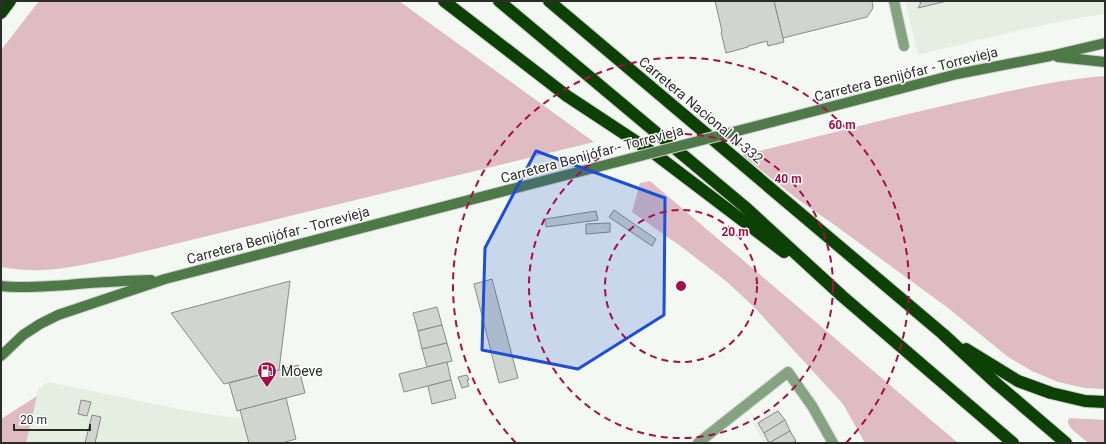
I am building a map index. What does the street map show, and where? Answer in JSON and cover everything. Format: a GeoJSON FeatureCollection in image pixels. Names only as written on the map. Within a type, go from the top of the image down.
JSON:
{"type":"FeatureCollection","features":[{"type":"Feature","properties":{"kind":"highway"},"geometry":{"type":"LineString","coordinates":[[1,12],[10,1]]}},
{"type":"Feature","properties":{"kind":"highway"},"geometry":{"type":"LineString","coordinates":[[444,1],[567,96],[655,154],[842,296]]}},
{"type":"Feature","properties":{"kind":"highway"},"geometry":{"type":"LineString","coordinates":[[499,1],[745,207],[842,296],[1013,443]]}},
{"type":"Feature","properties":{"kind":"highway","name":"Carretera Nacional N-332"},"geometry":{"type":"LineString","coordinates":[[550,1],[943,334]]}},
{"type":"Feature","properties":{"kind":"highway"},"geometry":{"type":"LineString","coordinates":[[943,334],[1018,381],[1052,393],[1085,401],[1105,402]]}},
{"type":"Feature","properties":{"kind":"highway"},"geometry":{"type":"LineString","coordinates":[[943,334],[997,384],[1066,443]]}},
{"type":"Feature","properties":{"kind":"main road","name":"Carretera Benijófar - Torrevieja"},"geometry":{"type":"LineString","coordinates":[[1,356],[23,335],[58,315],[165,279],[957,74],[1050,56],[1105,43]]}},
{"type":"Feature","properties":{"kind":"main road","name":"Carretera Benijófar - Torrevieja"},"geometry":{"type":"LineString","coordinates":[[1050,56],[1105,62]]}},
{"type":"Feature","properties":{"kind":"main road","name":"Carretera Benijófar - Torrevieja"},"geometry":{"type":"LineString","coordinates":[[1,286],[15,288],[39,288],[68,284],[165,279]]}},
{"type":"Feature","properties":{"kind":"street"},"geometry":{"type":"LineString","coordinates":[[894,1],[904,46]]}},
{"type":"Feature","properties":{"kind":"street"},"geometry":{"type":"LineString","coordinates":[[698,443],[788,372],[812,406],[833,443]]}},
{"type":"Feature","properties":{"kind":"highlighted area"},"geometry":{"type":"Polygon","coordinates":[[[536,151],[665,198],[664,315],[578,369],[482,350],[485,248],[536,151]]]}},
{"type":"Feature","properties":{"kind":"shaded area"},"geometry":{"type":"Polygon","coordinates":[[[39,1],[399,1],[594,142],[113,259],[69,267],[37,270],[1,267],[1,50],[39,1]]]}},
{"type":"Feature","properties":{"kind":"shaded area"},"geometry":{"type":"Polygon","coordinates":[[[905,1],[1105,1],[1105,14],[1020,30],[918,55],[905,1]]]}},
{"type":"Feature","properties":{"kind":"shaded area"},"geometry":{"type":"Polygon","coordinates":[[[1105,76],[1105,389],[1085,388],[1058,382],[1032,371],[1008,357],[948,308],[796,198],[742,155],[1013,90],[1090,77],[1105,76]]]}},
{"type":"Feature","properties":{"kind":"shaded area"},"geometry":{"type":"Polygon","coordinates":[[[650,181],[958,443],[865,443],[843,404],[755,308],[726,281],[632,212],[640,183],[650,181]]]}},
{"type":"Feature","properties":{"kind":"shaded area"},"geometry":{"type":"Polygon","coordinates":[[[48,382],[189,411],[237,418],[242,417],[249,443],[26,443],[38,389],[48,382]]]}},
{"type":"Feature","properties":{"kind":"shaded area"},"geometry":{"type":"Polygon","coordinates":[[[37,396],[26,443],[1,443],[1,419],[37,396]]]}},
{"type":"Feature","properties":{"kind":"shaded area"},"geometry":{"type":"Polygon","coordinates":[[[776,407],[785,420],[797,443],[764,443],[754,425],[776,407]]]}},
{"type":"Feature","properties":{"kind":"shaded area"},"geometry":{"type":"Polygon","coordinates":[[[1070,418],[1105,420],[1105,443],[1089,443],[1076,433],[1068,424],[1068,420],[1070,418]]]}},
{"type":"Feature","properties":{"kind":"building"},"geometry":{"type":"Polygon","coordinates":[[[715,1],[774,1],[784,42],[768,46],[767,41],[726,53],[715,1]]]}},
{"type":"Feature","properties":{"kind":"building"},"geometry":{"type":"Polygon","coordinates":[[[774,1],[872,1],[873,8],[867,17],[783,38],[774,1]]]}},
{"type":"Feature","properties":{"kind":"building"},"geometry":{"type":"Polygon","coordinates":[[[918,1],[947,1],[918,8],[921,3],[918,1]]]}},
{"type":"Feature","properties":{"kind":"building"},"geometry":{"type":"Polygon","coordinates":[[[614,210],[656,239],[652,246],[609,217],[614,210]]]}},
{"type":"Feature","properties":{"kind":"building"},"geometry":{"type":"Polygon","coordinates":[[[596,211],[598,220],[546,227],[545,219],[596,211]]]}},
{"type":"Feature","properties":{"kind":"building"},"geometry":{"type":"Polygon","coordinates":[[[610,223],[610,232],[586,234],[586,224],[610,223]]]}},
{"type":"Feature","properties":{"kind":"building"},"geometry":{"type":"Polygon","coordinates":[[[492,279],[518,378],[499,383],[474,284],[492,279]]]}},
{"type":"Feature","properties":{"kind":"building"},"geometry":{"type":"Polygon","coordinates":[[[290,281],[279,370],[224,384],[171,313],[290,281]]]}},
{"type":"Feature","properties":{"kind":"building"},"geometry":{"type":"Polygon","coordinates":[[[437,307],[442,325],[418,331],[413,313],[437,307]]]}},
{"type":"Feature","properties":{"kind":"building"},"geometry":{"type":"Polygon","coordinates":[[[442,325],[447,343],[422,349],[418,331],[442,325]]]}},
{"type":"Feature","properties":{"kind":"building"},"geometry":{"type":"Polygon","coordinates":[[[447,343],[452,361],[427,367],[422,349],[447,343]]]}},
{"type":"Feature","properties":{"kind":"building"},"geometry":{"type":"Polygon","coordinates":[[[447,362],[451,380],[404,392],[399,374],[447,362]]]}},
{"type":"Feature","properties":{"kind":"building"},"geometry":{"type":"Polygon","coordinates":[[[298,365],[305,393],[237,411],[229,383],[298,365]]]}},
{"type":"Feature","properties":{"kind":"building"},"geometry":{"type":"Polygon","coordinates":[[[467,375],[469,386],[462,388],[458,377],[467,375]]]}},
{"type":"Feature","properties":{"kind":"building"},"geometry":{"type":"Polygon","coordinates":[[[451,380],[456,398],[432,404],[428,386],[451,380]]]}},
{"type":"Feature","properties":{"kind":"building"},"geometry":{"type":"Polygon","coordinates":[[[286,398],[296,439],[282,443],[249,443],[240,410],[286,398]]]}},
{"type":"Feature","properties":{"kind":"building"},"geometry":{"type":"Polygon","coordinates":[[[81,400],[91,402],[87,416],[78,414],[81,400]]]}},
{"type":"Feature","properties":{"kind":"building"},"geometry":{"type":"Polygon","coordinates":[[[778,411],[785,420],[764,433],[758,423],[778,411]]]}},
{"type":"Feature","properties":{"kind":"building"},"geometry":{"type":"Polygon","coordinates":[[[92,415],[101,417],[95,443],[85,443],[92,415]]]}},
{"type":"Feature","properties":{"kind":"building"},"geometry":{"type":"Polygon","coordinates":[[[785,420],[790,431],[769,443],[764,433],[785,420]]]}},
{"type":"Feature","properties":{"kind":"building"},"geometry":{"type":"Polygon","coordinates":[[[790,431],[796,441],[792,443],[769,443],[790,431]]]}},
{"type":"Feature","properties":{"kind":"place","name":"Moeve"},"geometry":{"type":"Point","coordinates":[267,388]}}]}
